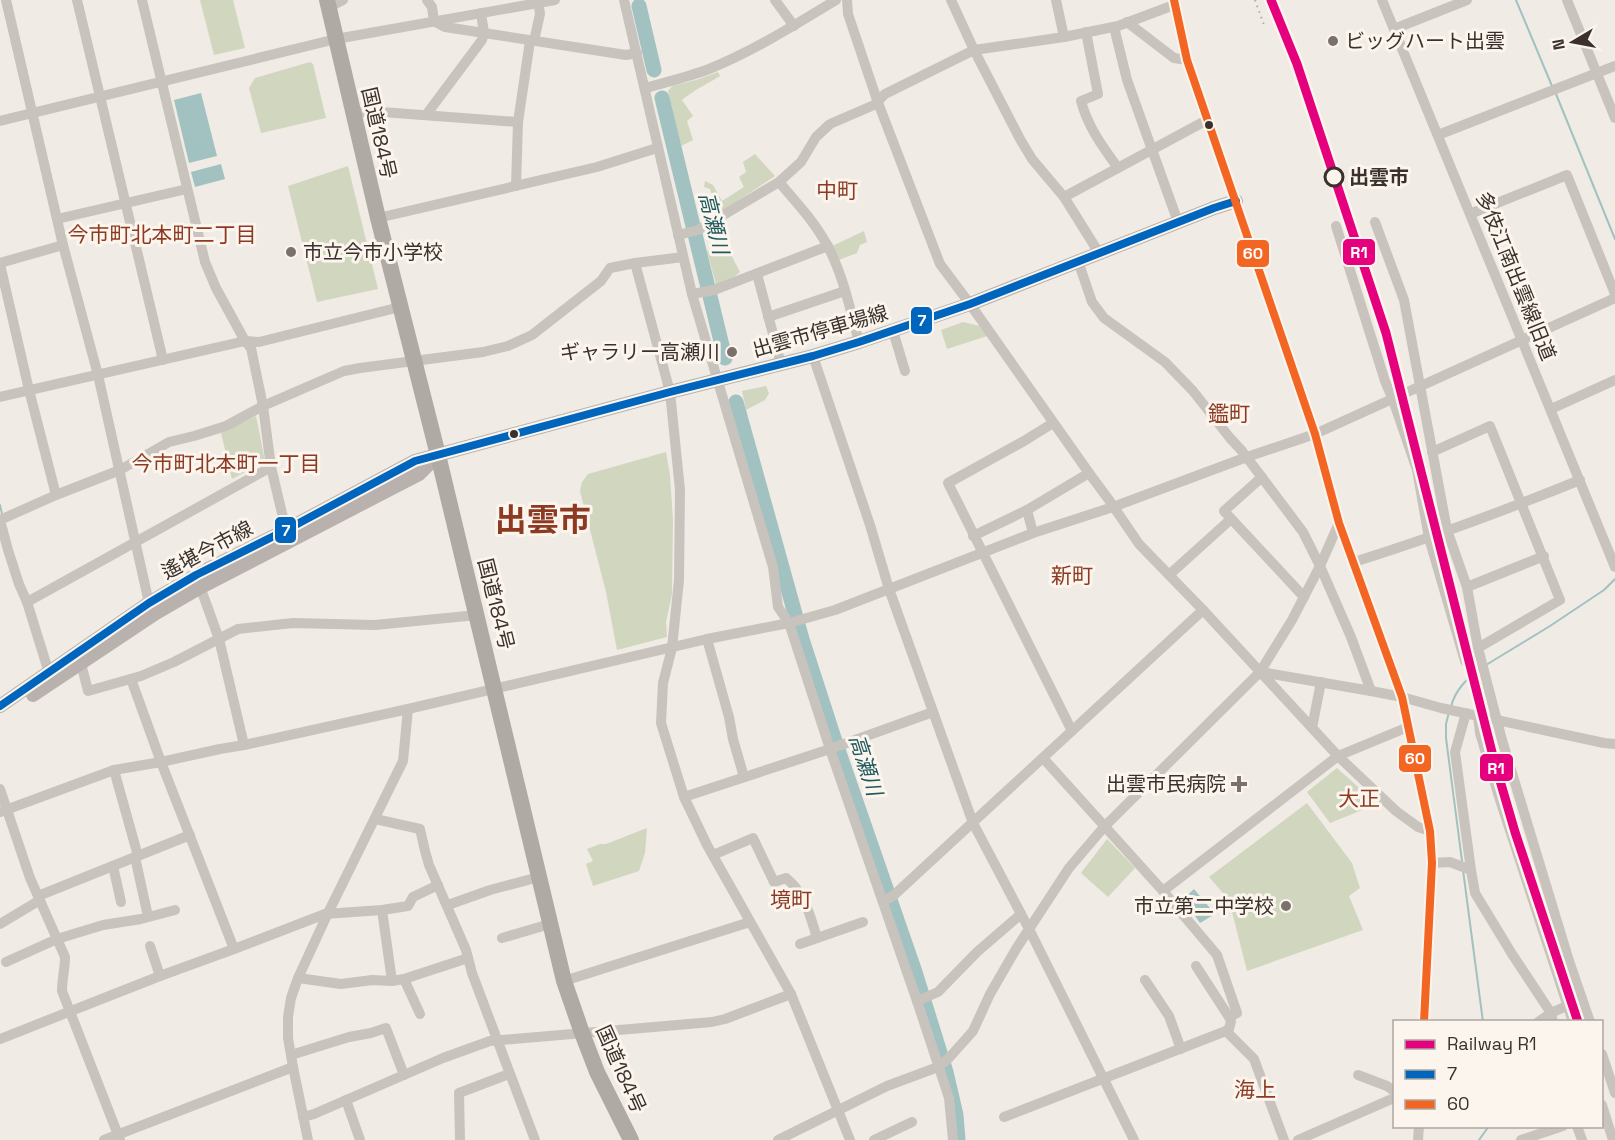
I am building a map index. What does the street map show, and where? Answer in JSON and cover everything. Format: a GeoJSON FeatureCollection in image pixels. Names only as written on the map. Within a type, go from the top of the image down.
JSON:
{"type":"FeatureCollection","features":[{"type":"Feature","properties":{"kind":"highway","name":"国道184号"},"geometry":{"type":"LineString","coordinates":[[333,2],[336,39],[353,114],[495,688],[564,981],[597,1072],[631,1140]]}},
{"type":"Feature","properties":{"kind":"main road","name":"出雲市停車場線"},"geometry":{"type":"LineString","coordinates":[[438,455],[860,342],[970,304],[1236,201]]}},
{"type":"Feature","properties":{"kind":"main road","name":"遙堪今市線"},"geometry":{"type":"LineString","coordinates":[[0,706],[198,581],[289,536],[415,461],[438,455]]}},
{"type":"Feature","properties":{"kind":"main road","name":"遙堪今市線"},"geometry":{"type":"LineString","coordinates":[[0,717],[81,663],[152,608]]}},
{"type":"Feature","properties":{"kind":"street"},"geometry":{"type":"LineString","coordinates":[[6,0],[63,245],[98,375],[135,543],[152,608]]}},
{"type":"Feature","properties":{"kind":"street"},"geometry":{"type":"LineString","coordinates":[[77,0],[164,360]]}},
{"type":"Feature","properties":{"kind":"street"},"geometry":{"type":"LineString","coordinates":[[142,0],[205,262],[216,288],[251,348],[272,467],[289,536]]}},
{"type":"Feature","properties":{"kind":"street"},"geometry":{"type":"LineString","coordinates":[[427,0],[432,7],[434,21]]}},
{"type":"Feature","properties":{"kind":"street"},"geometry":{"type":"LineString","coordinates":[[0,121],[336,39],[555,0]]}},
{"type":"Feature","properties":{"kind":"street"},"geometry":{"type":"LineString","coordinates":[[624,0],[692,294],[773,567],[778,607],[789,623],[949,1098],[953,1140]]}},
{"type":"Feature","properties":{"kind":"street"},"geometry":{"type":"LineString","coordinates":[[776,0],[794,26]]}},
{"type":"Feature","properties":{"kind":"street"},"geometry":{"type":"LineString","coordinates":[[646,88],[706,70],[730,60],[794,26],[836,0]]}},
{"type":"Feature","properties":{"kind":"street"},"geometry":{"type":"LineString","coordinates":[[847,0],[848,14],[878,100],[940,264],[1138,544],[1203,610],[1338,756],[1396,810],[1418,827],[1430,831]]}},
{"type":"Feature","properties":{"kind":"street"},"geometry":{"type":"LineString","coordinates":[[951,0],[974,50],[1026,149],[1064,197],[1099,253]]}},
{"type":"Feature","properties":{"kind":"street"},"geometry":{"type":"LineString","coordinates":[[1056,0],[1064,37]]}},
{"type":"Feature","properties":{"kind":"street","name":"多伎江南出雲線旧道"},"geometry":{"type":"LineString","coordinates":[[1382,0],[1615,567]]}},
{"type":"Feature","properties":{"kind":"street"},"geometry":{"type":"LineString","coordinates":[[1394,29],[1467,0]]}},
{"type":"Feature","properties":{"kind":"street"},"geometry":{"type":"LineString","coordinates":[[1567,0],[1615,118]]}},
{"type":"Feature","properties":{"kind":"street"},"geometry":{"type":"LineString","coordinates":[[516,186],[518,122],[532,41],[540,14],[538,2]]}},
{"type":"Feature","properties":{"kind":"street"},"geometry":{"type":"LineString","coordinates":[[678,235],[698,230],[779,182],[801,162],[816,137],[830,124],[874,105],[885,94],[974,50],[1114,27],[1174,2],[1187,60],[1315,434],[1339,523],[1402,697],[1430,831],[1432,863],[1424,1020]]}},
{"type":"Feature","properties":{"kind":"street"},"geometry":{"type":"LineString","coordinates":[[426,115],[482,40],[484,33],[481,13]]}},
{"type":"Feature","properties":{"kind":"street"},"geometry":{"type":"LineString","coordinates":[[434,21],[445,27],[532,41],[626,55],[637,53]]}},
{"type":"Feature","properties":{"kind":"street"},"geometry":{"type":"LineString","coordinates":[[1127,22],[1174,58],[1187,60]]}},
{"type":"Feature","properties":{"kind":"street"},"geometry":{"type":"LineString","coordinates":[[1114,27],[1127,80],[1178,222]]}},
{"type":"Feature","properties":{"kind":"street"},"geometry":{"type":"LineString","coordinates":[[1086,32],[1098,94],[1081,101],[1096,138],[1118,168]]}},
{"type":"Feature","properties":{"kind":"street"},"geometry":{"type":"LineString","coordinates":[[1438,135],[1615,66]]}},
{"type":"Feature","properties":{"kind":"street"},"geometry":{"type":"LineString","coordinates":[[353,114],[368,111],[518,122]]}},
{"type":"Feature","properties":{"kind":"street"},"geometry":{"type":"LineString","coordinates":[[1064,197],[1208,120]]}},
{"type":"Feature","properties":{"kind":"street"},"geometry":{"type":"LineString","coordinates":[[378,218],[597,167],[657,148]]}},
{"type":"Feature","properties":{"kind":"street"},"geometry":{"type":"LineString","coordinates":[[3,810],[114,770],[244,746],[707,639],[789,623],[835,610],[1034,533],[1315,434],[1615,296],[1567,176],[1470,214]]}},
{"type":"Feature","properties":{"kind":"street"},"geometry":{"type":"LineString","coordinates":[[779,182],[811,219],[828,246],[845,291],[860,342]]}},
{"type":"Feature","properties":{"kind":"street"},"geometry":{"type":"LineString","coordinates":[[57,219],[187,189]]}},
{"type":"Feature","properties":{"kind":"street"},"geometry":{"type":"LineString","coordinates":[[1375,222],[1404,300],[1447,530],[1467,587],[1479,652],[1502,740],[1589,1020]]}},
{"type":"Feature","properties":{"kind":"street"},"geometry":{"type":"LineString","coordinates":[[1336,226],[1385,381],[1417,470],[1429,538],[1465,661],[1560,600],[1523,503],[1490,426],[1432,452]]}},
{"type":"Feature","properties":{"kind":"street"},"geometry":{"type":"LineString","coordinates":[[56,495],[0,263],[63,245]]}},
{"type":"Feature","properties":{"kind":"street"},"geometry":{"type":"LineString","coordinates":[[692,294],[714,290],[828,246]]}},
{"type":"Feature","properties":{"kind":"street"},"geometry":{"type":"LineString","coordinates":[[49,673],[0,520],[120,470],[169,442],[226,426],[263,406],[344,371],[483,352],[508,346],[532,335],[601,280],[610,268],[683,257]]}},
{"type":"Feature","properties":{"kind":"street"},"geometry":{"type":"LineString","coordinates":[[1078,261],[1092,302],[1104,318],[1165,362],[1193,391],[1247,457],[1303,532],[1351,637],[1371,691]]}},
{"type":"Feature","properties":{"kind":"street"},"geometry":{"type":"LineString","coordinates":[[635,263],[670,392],[680,490],[679,580],[672,648],[663,683],[661,723],[684,797],[713,855],[791,994],[850,1140]]}},
{"type":"Feature","properties":{"kind":"street"},"geometry":{"type":"LineString","coordinates":[[757,274],[781,364]]}},
{"type":"Feature","properties":{"kind":"street"},"geometry":{"type":"LineString","coordinates":[[768,317],[845,291]]}},
{"type":"Feature","properties":{"kind":"street"},"geometry":{"type":"LineString","coordinates":[[0,397],[245,340],[259,342],[400,307]]}},
{"type":"Feature","properties":{"kind":"street"},"geometry":{"type":"LineString","coordinates":[[893,331],[905,371]]}},
{"type":"Feature","properties":{"kind":"street"},"geometry":{"type":"LineString","coordinates":[[813,356],[889,589],[973,823],[1029,929],[1134,1140]]}},
{"type":"Feature","properties":{"kind":"street"},"geometry":{"type":"LineString","coordinates":[[1551,409],[1615,380]]}},
{"type":"Feature","properties":{"kind":"street"},"geometry":{"type":"LineString","coordinates":[[1053,423],[948,483],[1072,731]]}},
{"type":"Feature","properties":{"kind":"street"},"geometry":{"type":"LineString","coordinates":[[27,602],[272,467]]}},
{"type":"Feature","properties":{"kind":"street"},"geometry":{"type":"LineString","coordinates":[[973,536],[1027,510],[1089,473]]}},
{"type":"Feature","properties":{"kind":"street"},"geometry":{"type":"LineString","coordinates":[[1262,477],[1224,511],[1304,597]]}},
{"type":"Feature","properties":{"kind":"street"},"geometry":{"type":"LineString","coordinates":[[1354,562],[1429,538],[1580,480]]}},
{"type":"Feature","properties":{"kind":"street"},"geometry":{"type":"LineString","coordinates":[[1027,510],[1034,533]]}},
{"type":"Feature","properties":{"kind":"street"},"geometry":{"type":"LineString","coordinates":[[1169,575],[1231,519]]}},
{"type":"Feature","properties":{"kind":"street"},"geometry":{"type":"LineString","coordinates":[[778,1140],[887,1086],[938,1067],[974,1031],[990,994],[1069,868],[1104,827],[1260,672],[1292,620],[1339,523]]}},
{"type":"Feature","properties":{"kind":"street"},"geometry":{"type":"LineString","coordinates":[[1467,587],[1544,556]]}},
{"type":"Feature","properties":{"kind":"street"},"geometry":{"type":"LineString","coordinates":[[198,581],[219,639],[244,746]]}},
{"type":"Feature","properties":{"kind":"street"},"geometry":{"type":"LineString","coordinates":[[883,901],[893,896],[1203,610]]}},
{"type":"Feature","properties":{"kind":"street"},"geometry":{"type":"LineString","coordinates":[[81,663],[88,691],[141,676],[238,630],[292,623],[375,625],[477,615]]}},
{"type":"Feature","properties":{"kind":"street"},"geometry":{"type":"LineString","coordinates":[[707,639],[744,777]]}},
{"type":"Feature","properties":{"kind":"street"},"geometry":{"type":"LineString","coordinates":[[1260,672],[1402,697],[1464,713],[1615,744]]}},
{"type":"Feature","properties":{"kind":"street"},"geometry":{"type":"LineString","coordinates":[[131,679],[234,949]]}},
{"type":"Feature","properties":{"kind":"street"},"geometry":{"type":"LineString","coordinates":[[1312,728],[1321,682]]}},
{"type":"Feature","properties":{"kind":"street"},"geometry":{"type":"LineString","coordinates":[[308,1140],[292,1067],[288,1017],[291,998],[328,913],[403,760],[408,709]]}},
{"type":"Feature","properties":{"kind":"street"},"geometry":{"type":"LineString","coordinates":[[684,797],[933,712]]}},
{"type":"Feature","properties":{"kind":"street"},"geometry":{"type":"LineString","coordinates":[[1464,713],[1455,752],[1475,893],[1552,1017],[1582,999]]}},
{"type":"Feature","properties":{"kind":"street"},"geometry":{"type":"LineString","coordinates":[[1478,716],[1480,733],[1500,801],[1572,1020]]}},
{"type":"Feature","properties":{"kind":"street"},"geometry":{"type":"LineString","coordinates":[[1163,891],[1338,756],[1408,727]]}},
{"type":"Feature","properties":{"kind":"street"},"geometry":{"type":"LineString","coordinates":[[1043,758],[1163,891],[1217,955],[1238,1013],[1229,1017]]}},
{"type":"Feature","properties":{"kind":"street"},"geometry":{"type":"LineString","coordinates":[[114,770],[147,912]]}},
{"type":"Feature","properties":{"kind":"street"},"geometry":{"type":"LineString","coordinates":[[0,789],[3,810],[65,957],[62,991],[119,1137]]}},
{"type":"Feature","properties":{"kind":"street"},"geometry":{"type":"LineString","coordinates":[[375,819],[420,829],[425,851],[448,905],[496,1040],[535,1140]]}},
{"type":"Feature","properties":{"kind":"street"},"geometry":{"type":"LineString","coordinates":[[0,924],[39,898],[190,835]]}},
{"type":"Feature","properties":{"kind":"street"},"geometry":{"type":"LineString","coordinates":[[713,855],[753,838],[774,882],[786,878],[807,904],[817,938]]}},
{"type":"Feature","properties":{"kind":"street"},"geometry":{"type":"LineString","coordinates":[[1432,863],[1450,862],[1471,870]]}},
{"type":"Feature","properties":{"kind":"street"},"geometry":{"type":"LineString","coordinates":[[113,866],[121,902]]}},
{"type":"Feature","properties":{"kind":"street"},"geometry":{"type":"LineString","coordinates":[[448,905],[490,890],[539,877]]}},
{"type":"Feature","properties":{"kind":"street"},"geometry":{"type":"LineString","coordinates":[[0,1039],[328,913],[408,906],[413,897],[438,885]]}},
{"type":"Feature","properties":{"kind":"street"},"geometry":{"type":"LineString","coordinates":[[6,962],[57,939],[103,925],[141,919],[175,910]]}},
{"type":"Feature","properties":{"kind":"street"},"geometry":{"type":"LineString","coordinates":[[382,910],[392,981]]}},
{"type":"Feature","properties":{"kind":"street"},"geometry":{"type":"LineString","coordinates":[[917,1001],[938,992],[977,952],[1021,914]]}},
{"type":"Feature","properties":{"kind":"street"},"geometry":{"type":"LineString","coordinates":[[564,981],[750,922]]}},
{"type":"Feature","properties":{"kind":"street"},"geometry":{"type":"LineString","coordinates":[[800,944],[863,922]]}},
{"type":"Feature","properties":{"kind":"street"},"geometry":{"type":"LineString","coordinates":[[502,938],[550,924]]}},
{"type":"Feature","properties":{"kind":"street"},"geometry":{"type":"LineString","coordinates":[[150,946],[160,976]]}},
{"type":"Feature","properties":{"kind":"street"},"geometry":{"type":"LineString","coordinates":[[298,978],[341,984],[372,980],[392,981],[468,958]]}},
{"type":"Feature","properties":{"kind":"street"},"geometry":{"type":"LineString","coordinates":[[1004,1117],[1230,1029],[1229,1017],[1196,966]]}},
{"type":"Feature","properties":{"kind":"street"},"geometry":{"type":"LineString","coordinates":[[404,979],[420,1014]]}},
{"type":"Feature","properties":{"kind":"street"},"geometry":{"type":"LineString","coordinates":[[1145,980],[1169,1016],[1181,1048]]}},
{"type":"Feature","properties":{"kind":"street"},"geometry":{"type":"LineString","coordinates":[[303,1117],[478,1044],[496,1040],[712,1022],[791,994]]}},
{"type":"Feature","properties":{"kind":"street"},"geometry":{"type":"LineString","coordinates":[[291,1055],[386,1028],[404,1075]]}},
{"type":"Feature","properties":{"kind":"street"},"geometry":{"type":"LineString","coordinates":[[1226,1031],[1254,1059],[1284,1140]]}},
{"type":"Feature","properties":{"kind":"street"},"geometry":{"type":"LineString","coordinates":[[1603,1057],[1615,1093]]}},
{"type":"Feature","properties":{"kind":"street"},"geometry":{"type":"LineString","coordinates":[[104,1140],[119,1137],[292,1067]]}},
{"type":"Feature","properties":{"kind":"street"},"geometry":{"type":"LineString","coordinates":[[460,1140],[459,1093],[509,1074]]}},
{"type":"Feature","properties":{"kind":"street"},"geometry":{"type":"LineString","coordinates":[[1358,1075],[1393,1090]]}},
{"type":"Feature","properties":{"kind":"street"},"geometry":{"type":"LineString","coordinates":[[1298,1140],[1393,1099]]}},
{"type":"Feature","properties":{"kind":"street"},"geometry":{"type":"LineString","coordinates":[[346,1100],[360,1140]]}},
{"type":"Feature","properties":{"kind":"street"},"geometry":{"type":"LineString","coordinates":[[1603,1113],[1613,1140]]}},
{"type":"Feature","properties":{"kind":"street"},"geometry":{"type":"LineString","coordinates":[[874,1140],[912,1122]]}},
{"type":"Feature","properties":{"kind":"street"},"geometry":{"type":"LineString","coordinates":[[1521,1140],[1557,1128]]}},
{"type":"Feature","properties":{"kind":"green space"},"geometry":{"type":"Polygon","coordinates":[[[200,0],[233,0],[245,48],[214,55],[200,0]]]}},
{"type":"Feature","properties":{"kind":"green space"},"geometry":{"type":"Polygon","coordinates":[[[310,62],[313,64],[326,118],[261,133],[249,88],[255,78],[310,62]]]}},
{"type":"Feature","properties":{"kind":"green space"},"geometry":{"type":"Polygon","coordinates":[[[718,72],[720,76],[682,100],[693,116],[687,121],[693,140],[681,146],[668,91],[672,86],[718,72]]]}},
{"type":"Feature","properties":{"kind":"green space"},"geometry":{"type":"Polygon","coordinates":[[[755,154],[775,176],[718,214],[713,210],[714,201],[710,189],[704,187],[705,181],[713,185],[722,201],[744,187],[739,177],[746,172],[743,162],[755,154]]]}},
{"type":"Feature","properties":{"kind":"green space"},"geometry":{"type":"Polygon","coordinates":[[[348,166],[378,289],[317,302],[288,186],[348,166]]]}},
{"type":"Feature","properties":{"kind":"green space"},"geometry":{"type":"Polygon","coordinates":[[[864,231],[867,242],[860,245],[857,253],[836,261],[830,247],[864,231]]]}},
{"type":"Feature","properties":{"kind":"green space"},"geometry":{"type":"Polygon","coordinates":[[[712,249],[730,253],[740,272],[716,285],[707,251],[712,249]]]}},
{"type":"Feature","properties":{"kind":"green space"},"geometry":{"type":"Polygon","coordinates":[[[963,322],[980,326],[987,336],[947,349],[941,330],[963,322]]]}},
{"type":"Feature","properties":{"kind":"green space"},"geometry":{"type":"Polygon","coordinates":[[[766,386],[769,393],[765,400],[746,410],[742,391],[766,386]]]}},
{"type":"Feature","properties":{"kind":"green space"},"geometry":{"type":"Polygon","coordinates":[[[256,416],[265,461],[232,479],[221,433],[256,416]]]}},
{"type":"Feature","properties":{"kind":"green space"},"geometry":{"type":"Polygon","coordinates":[[[666,452],[673,520],[672,594],[666,622],[667,637],[617,650],[606,592],[580,491],[582,482],[588,474],[666,452]]]}},
{"type":"Feature","properties":{"kind":"green space"},"geometry":{"type":"Polygon","coordinates":[[[1337,768],[1377,804],[1330,823],[1307,792],[1337,768]]]}},
{"type":"Feature","properties":{"kind":"green space"},"geometry":{"type":"Polygon","coordinates":[[[1307,803],[1352,863],[1360,888],[1349,896],[1363,930],[1247,971],[1229,900],[1209,877],[1307,803]]]}},
{"type":"Feature","properties":{"kind":"green space"},"geometry":{"type":"Polygon","coordinates":[[[647,828],[645,853],[639,871],[593,886],[586,864],[593,861],[587,849],[647,828]]]}},
{"type":"Feature","properties":{"kind":"green space"},"geometry":{"type":"Polygon","coordinates":[[[1107,839],[1135,868],[1108,897],[1081,873],[1107,839]]]}},
{"type":"Feature","properties":{"kind":"water"},"geometry":{"type":"Polygon","coordinates":[[[201,93],[217,156],[189,163],[174,100],[201,93]]]}},
{"type":"Feature","properties":{"kind":"water"},"geometry":{"type":"Polygon","coordinates":[[[221,164],[225,179],[195,187],[191,172],[221,164]]]}},
{"type":"Feature","properties":{"kind":"water"},"geometry":{"type":"Polygon","coordinates":[[[1194,889],[1215,914],[1200,923],[1183,899],[1194,889]]]}},
{"type":"Feature","properties":{"kind":"waterway"},"geometry":{"type":"LineString","coordinates":[[1516,0],[1552,86]]}},
{"type":"Feature","properties":{"kind":"waterway","name":"高瀬川"},"geometry":{"type":"LineString","coordinates":[[639,6],[654,70]]}},
{"type":"Feature","properties":{"kind":"waterway"},"geometry":{"type":"LineString","coordinates":[[1556,94],[1615,239]]}},
{"type":"Feature","properties":{"kind":"waterway","name":"高瀬川"},"geometry":{"type":"LineString","coordinates":[[662,98],[725,358]]}},
{"type":"Feature","properties":{"kind":"waterway","name":"高瀬川"},"geometry":{"type":"LineString","coordinates":[[736,402],[802,639],[915,972],[946,1072],[956,1115],[958,1140]]}},
{"type":"Feature","properties":{"kind":"waterway"},"geometry":{"type":"LineString","coordinates":[[0,505],[2,514]]}},
{"type":"Feature","properties":{"kind":"waterway"},"geometry":{"type":"LineString","coordinates":[[1486,665],[1550,626],[1604,590],[1615,579]]}},
{"type":"Feature","properties":{"kind":"waterway"},"geometry":{"type":"LineString","coordinates":[[1451,707],[1458,690],[1479,669]]}},
{"type":"Feature","properties":{"kind":"waterway"},"geometry":{"type":"LineString","coordinates":[[1449,712],[1446,738],[1462,861]]}},
{"type":"Feature","properties":{"kind":"waterway"},"geometry":{"type":"LineString","coordinates":[[1463,870],[1483,1020]]}},
{"type":"Feature","properties":{"kind":"waterway"},"geometry":{"type":"LineString","coordinates":[[1479,1140],[1488,1128]]}},
{"type":"Feature","properties":{"kind":"railway"},"geometry":{"type":"LineString","coordinates":[[1255,0],[1264,25]]}},
{"type":"Feature","properties":{"kind":"railway"},"geometry":{"type":"LineString","coordinates":[[1271,0],[1297,64],[1375,297],[1417,457]]}},
{"type":"Feature","properties":{"kind":"rail line","name":"R1"},"geometry":{"type":"LineString","coordinates":[[1271,0],[1297,64],[1386,333],[1494,760],[1515,832],[1577,1020]]}},
{"type":"Feature","properties":{"kind":"transit line","name":"60"},"geometry":{"type":"LineString","coordinates":[[1174,0],[1187,60],[1315,434],[1339,523],[1402,697],[1430,831],[1432,863],[1424,1020]]}},
{"type":"Feature","properties":{"kind":"transit line","name":"7"},"geometry":{"type":"LineString","coordinates":[[0,706],[149,603],[196,575],[415,461],[859,342],[970,304],[1236,201]]}},
{"type":"Feature","properties":{"kind":"place","name":"ビッグハート出雲"},"geometry":{"type":"Point","coordinates":[1333,41]}},
{"type":"Feature","properties":{"kind":"place","name":"出雲市"},"geometry":{"type":"Point","coordinates":[1334,177]}},
{"type":"Feature","properties":{"kind":"place","name":"市立今市小学校"},"geometry":{"type":"Point","coordinates":[291,252]}},
{"type":"Feature","properties":{"kind":"place","name":"ギャラリー高瀬川"},"geometry":{"type":"Point","coordinates":[732,352]}},
{"type":"Feature","properties":{"kind":"place","name":"出雲市民病院"},"geometry":{"type":"Point","coordinates":[1239,784]}},
{"type":"Feature","properties":{"kind":"place","name":"市立第二中学校"},"geometry":{"type":"Point","coordinates":[1286,906]}},
{"type":"Feature","properties":{"kind":"district","name":"中町"},"geometry":{"type":"Point","coordinates":[837,190]}},
{"type":"Feature","properties":{"kind":"district","name":"今市町北本町二丁目"},"geometry":{"type":"Point","coordinates":[162,234]}},
{"type":"Feature","properties":{"kind":"district","name":"鑑町"},"geometry":{"type":"Point","coordinates":[1229,413]}},
{"type":"Feature","properties":{"kind":"district","name":"今市町北本町一丁目"},"geometry":{"type":"Point","coordinates":[226,463]}},
{"type":"Feature","properties":{"kind":"district","name":"出雲市"},"geometry":{"type":"Point","coordinates":[543,520]}},
{"type":"Feature","properties":{"kind":"district","name":"新町"},"geometry":{"type":"Point","coordinates":[1072,575]}},
{"type":"Feature","properties":{"kind":"district","name":"大正"},"geometry":{"type":"Point","coordinates":[1359,798]}},
{"type":"Feature","properties":{"kind":"district","name":"境町"},"geometry":{"type":"Point","coordinates":[791,899]}},
{"type":"Feature","properties":{"kind":"district","name":"海上"},"geometry":{"type":"Point","coordinates":[1255,1089]}}]}
